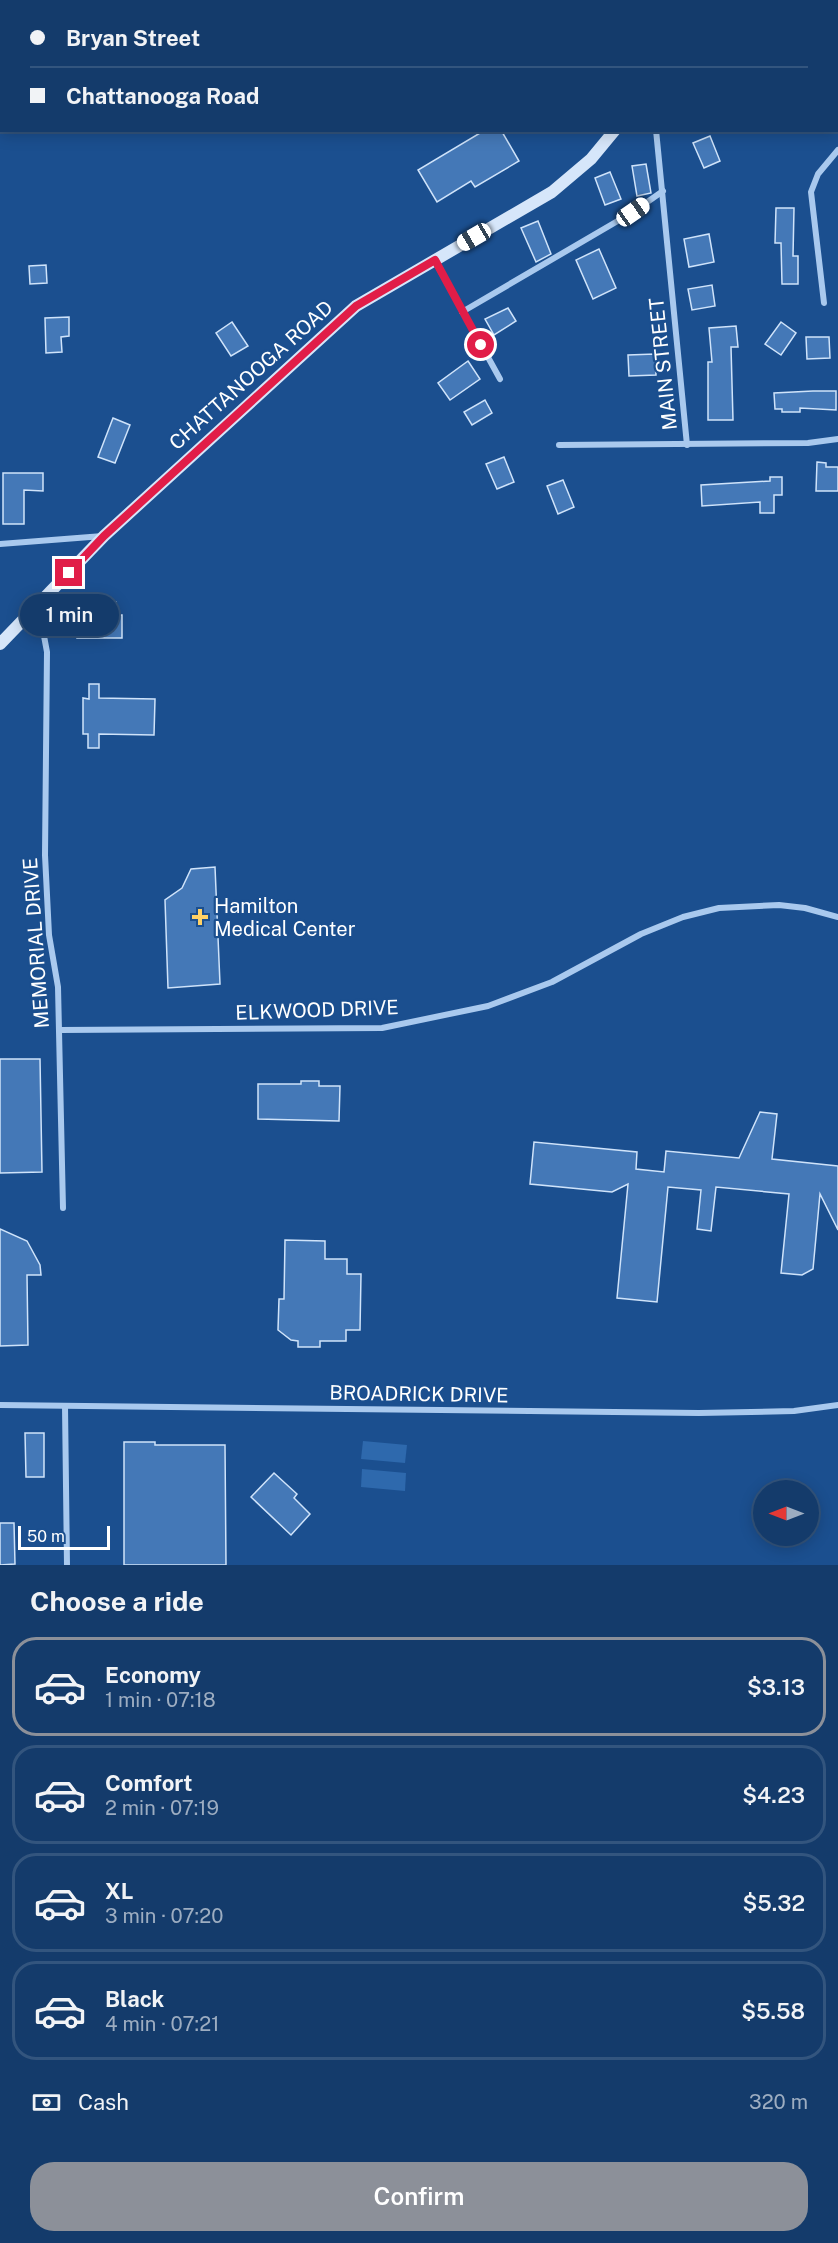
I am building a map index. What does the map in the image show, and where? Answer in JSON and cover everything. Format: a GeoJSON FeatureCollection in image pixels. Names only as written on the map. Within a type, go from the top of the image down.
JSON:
{"type":"FeatureCollection","features":[{"type":"Feature","properties":{"kind":"main road","name":"CHATTANOOGA ROAD"},"geometry":{"type":"LineString","coordinates":[[0,644],[104,536],[356,306],[552,192],[591,159],[613,132]]}},
{"type":"Feature","properties":{"kind":"street","name":"MAIN STREET"},"geometry":{"type":"LineString","coordinates":[[656,132],[687,445],[808,443],[838,439]]}},
{"type":"Feature","properties":{"kind":"street"},"geometry":{"type":"LineString","coordinates":[[824,303],[811,192],[818,174],[838,150]]}},
{"type":"Feature","properties":{"kind":"street"},"geometry":{"type":"LineString","coordinates":[[462,312],[633,212],[663,191]]}},
{"type":"Feature","properties":{"kind":"street"},"geometry":{"type":"LineString","coordinates":[[435,260],[500,379]]}},
{"type":"Feature","properties":{"kind":"street"},"geometry":{"type":"LineString","coordinates":[[559,445],[687,445]]}},
{"type":"Feature","properties":{"kind":"street"},"geometry":{"type":"LineString","coordinates":[[0,544],[104,536]]}},
{"type":"Feature","properties":{"kind":"street","name":"MEMORIAL DRIVE"},"geometry":{"type":"LineString","coordinates":[[38,604],[47,652],[47,914],[58,987],[63,1208]]}},
{"type":"Feature","properties":{"kind":"street","name":"ELKWOOD DRIVE"},"geometry":{"type":"LineString","coordinates":[[60,1030],[382,1028],[488,1006],[552,982],[641,934],[692,915],[719,908],[779,905],[805,908],[838,917]]}},
{"type":"Feature","properties":{"kind":"street","name":"BROADRICK DRIVE"},"geometry":{"type":"LineString","coordinates":[[0,1405],[699,1413],[794,1411],[838,1405]]}},
{"type":"Feature","properties":{"kind":"street"},"geometry":{"type":"LineString","coordinates":[[65,1406],[67,1565]]}},
{"type":"Feature","properties":{"kind":"shaded area"},"geometry":{"type":"Polygon","coordinates":[[[363,1441],[407,1445],[405,1463],[361,1459],[363,1441]]]}},
{"type":"Feature","properties":{"kind":"shaded area"},"geometry":{"type":"Polygon","coordinates":[[[362,1469],[406,1473],[405,1491],[361,1487],[362,1469]]]}},
{"type":"Feature","properties":{"kind":"building"},"geometry":{"type":"Polygon","coordinates":[[[482,132],[502,132],[519,161],[475,187],[471,181],[437,202],[418,170],[482,132]]]}},
{"type":"Feature","properties":{"kind":"building"},"geometry":{"type":"Polygon","coordinates":[[[710,136],[720,161],[704,168],[693,143],[710,136]]]}},
{"type":"Feature","properties":{"kind":"building"},"geometry":{"type":"Polygon","coordinates":[[[646,164],[651,193],[637,196],[632,166],[646,164]]]}},
{"type":"Feature","properties":{"kind":"building"},"geometry":{"type":"Polygon","coordinates":[[[610,172],[621,199],[605,205],[595,178],[610,172]]]}},
{"type":"Feature","properties":{"kind":"building"},"geometry":{"type":"Polygon","coordinates":[[[776,208],[794,208],[793,256],[798,256],[798,284],[782,284],[781,243],[775,243],[776,208]]]}},
{"type":"Feature","properties":{"kind":"building"},"geometry":{"type":"Polygon","coordinates":[[[538,221],[551,254],[536,262],[521,228],[538,221]]]}},
{"type":"Feature","properties":{"kind":"building"},"geometry":{"type":"Polygon","coordinates":[[[709,234],[714,262],[689,267],[684,239],[709,234]]]}},
{"type":"Feature","properties":{"kind":"building"},"geometry":{"type":"Polygon","coordinates":[[[599,249],[616,288],[593,299],[576,260],[599,249]]]}},
{"type":"Feature","properties":{"kind":"building"},"geometry":{"type":"Polygon","coordinates":[[[46,265],[47,283],[30,284],[29,266],[46,265]]]}},
{"type":"Feature","properties":{"kind":"building"},"geometry":{"type":"Polygon","coordinates":[[[712,285],[715,306],[692,310],[688,289],[712,285]]]}},
{"type":"Feature","properties":{"kind":"building"},"geometry":{"type":"Polygon","coordinates":[[[508,308],[516,321],[494,335],[485,319],[508,308]]]}},
{"type":"Feature","properties":{"kind":"building"},"geometry":{"type":"Polygon","coordinates":[[[69,317],[69,336],[61,337],[62,352],[46,353],[45,318],[69,317]]]}},
{"type":"Feature","properties":{"kind":"building"},"geometry":{"type":"Polygon","coordinates":[[[232,322],[248,346],[231,356],[216,333],[232,322]]]}},
{"type":"Feature","properties":{"kind":"building"},"geometry":{"type":"Polygon","coordinates":[[[781,322],[796,333],[781,355],[765,344],[781,322]]]}},
{"type":"Feature","properties":{"kind":"building"},"geometry":{"type":"Polygon","coordinates":[[[736,326],[738,347],[731,347],[733,420],[708,420],[708,362],[712,362],[709,328],[736,326]]]}},
{"type":"Feature","properties":{"kind":"building"},"geometry":{"type":"Polygon","coordinates":[[[806,337],[829,337],[830,358],[807,359],[806,337]]]}},
{"type":"Feature","properties":{"kind":"building"},"geometry":{"type":"Polygon","coordinates":[[[655,354],[656,375],[629,376],[628,355],[655,354]]]}},
{"type":"Feature","properties":{"kind":"building"},"geometry":{"type":"Polygon","coordinates":[[[468,361],[480,379],[450,400],[438,383],[468,361]]]}},
{"type":"Feature","properties":{"kind":"building"},"geometry":{"type":"Polygon","coordinates":[[[836,391],[836,410],[800,408],[800,412],[782,412],[782,409],[775,409],[774,393],[836,391]]]}},
{"type":"Feature","properties":{"kind":"building"},"geometry":{"type":"Polygon","coordinates":[[[485,400],[492,413],[472,425],[464,412],[485,400]]]}},
{"type":"Feature","properties":{"kind":"building"},"geometry":{"type":"Polygon","coordinates":[[[113,418],[130,425],[115,463],[98,457],[113,418]]]}},
{"type":"Feature","properties":{"kind":"building"},"geometry":{"type":"Polygon","coordinates":[[[504,457],[514,482],[497,489],[486,464],[504,457]]]}},
{"type":"Feature","properties":{"kind":"building"},"geometry":{"type":"Polygon","coordinates":[[[817,462],[826,463],[826,467],[838,467],[838,491],[816,491],[817,462]]]}},
{"type":"Feature","properties":{"kind":"building"},"geometry":{"type":"Polygon","coordinates":[[[3,473],[43,473],[43,491],[24,490],[24,524],[3,524],[3,473]]]}},
{"type":"Feature","properties":{"kind":"building"},"geometry":{"type":"Polygon","coordinates":[[[770,477],[782,477],[782,495],[774,495],[774,513],[760,513],[760,502],[702,506],[701,485],[770,481],[770,477]]]}},
{"type":"Feature","properties":{"kind":"building"},"geometry":{"type":"Polygon","coordinates":[[[563,480],[574,507],[558,514],[547,486],[563,480]]]}},
{"type":"Feature","properties":{"kind":"building"},"geometry":{"type":"Polygon","coordinates":[[[77,602],[116,602],[116,615],[122,615],[122,638],[77,638],[77,602]]]}},
{"type":"Feature","properties":{"kind":"building"},"geometry":{"type":"Polygon","coordinates":[[[89,684],[99,684],[99,698],[155,699],[154,735],[99,734],[99,748],[88,748],[88,734],[83,734],[83,698],[89,699],[89,684]]]}},
{"type":"Feature","properties":{"kind":"building"},"geometry":{"type":"Polygon","coordinates":[[[215,867],[220,984],[168,988],[165,900],[182,888],[191,869],[215,867]]]}},
{"type":"Feature","properties":{"kind":"building"},"geometry":{"type":"Polygon","coordinates":[[[0,1059],[40,1059],[42,1172],[0,1173],[0,1059]]]}},
{"type":"Feature","properties":{"kind":"building"},"geometry":{"type":"Polygon","coordinates":[[[301,1081],[319,1081],[319,1086],[340,1086],[339,1121],[258,1119],[258,1084],[301,1084],[301,1081]]]}},
{"type":"Feature","properties":{"kind":"building"},"geometry":{"type":"Polygon","coordinates":[[[760,1112],[777,1114],[772,1159],[838,1166],[838,1230],[820,1194],[813,1269],[802,1275],[781,1273],[789,1194],[716,1187],[711,1231],[697,1229],[701,1190],[668,1187],[657,1302],[617,1298],[628,1184],[612,1192],[530,1184],[534,1142],[637,1152],[636,1169],[664,1172],[666,1151],[739,1158],[760,1112]]]}},
{"type":"Feature","properties":{"kind":"building"},"geometry":{"type":"Polygon","coordinates":[[[0,1229],[27,1241],[40,1265],[41,1275],[27,1275],[28,1345],[0,1346],[0,1229]]]}},
{"type":"Feature","properties":{"kind":"building"},"geometry":{"type":"Polygon","coordinates":[[[285,1240],[325,1241],[325,1259],[347,1259],[347,1274],[361,1274],[360,1330],[346,1330],[346,1341],[320,1341],[320,1347],[298,1347],[298,1341],[291,1340],[278,1330],[279,1299],[284,1299],[285,1240]]]}},
{"type":"Feature","properties":{"kind":"building"},"geometry":{"type":"Polygon","coordinates":[[[25,1433],[44,1433],[44,1477],[26,1477],[25,1433]]]}},
{"type":"Feature","properties":{"kind":"building"},"geometry":{"type":"Polygon","coordinates":[[[124,1442],[155,1442],[155,1445],[225,1445],[226,1565],[124,1565],[124,1442]]]}},
{"type":"Feature","properties":{"kind":"building"},"geometry":{"type":"Polygon","coordinates":[[[274,1473],[297,1494],[294,1498],[310,1514],[291,1535],[251,1497],[274,1473]]]}},
{"type":"Feature","properties":{"kind":"building"},"geometry":{"type":"Polygon","coordinates":[[[0,1523],[14,1523],[15,1564],[0,1565],[0,1523]]]}},
{"type":"Feature","properties":{"kind":"place","name":"Hamilton Medical Center"},"geometry":{"type":"Point","coordinates":[200,917]}},
{"type":"Feature","properties":{"kind":"route"},"geometry":{"type":"LineString","coordinates":[[69,573],[104,536],[356,306],[435,260],[481,345]]}}]}
